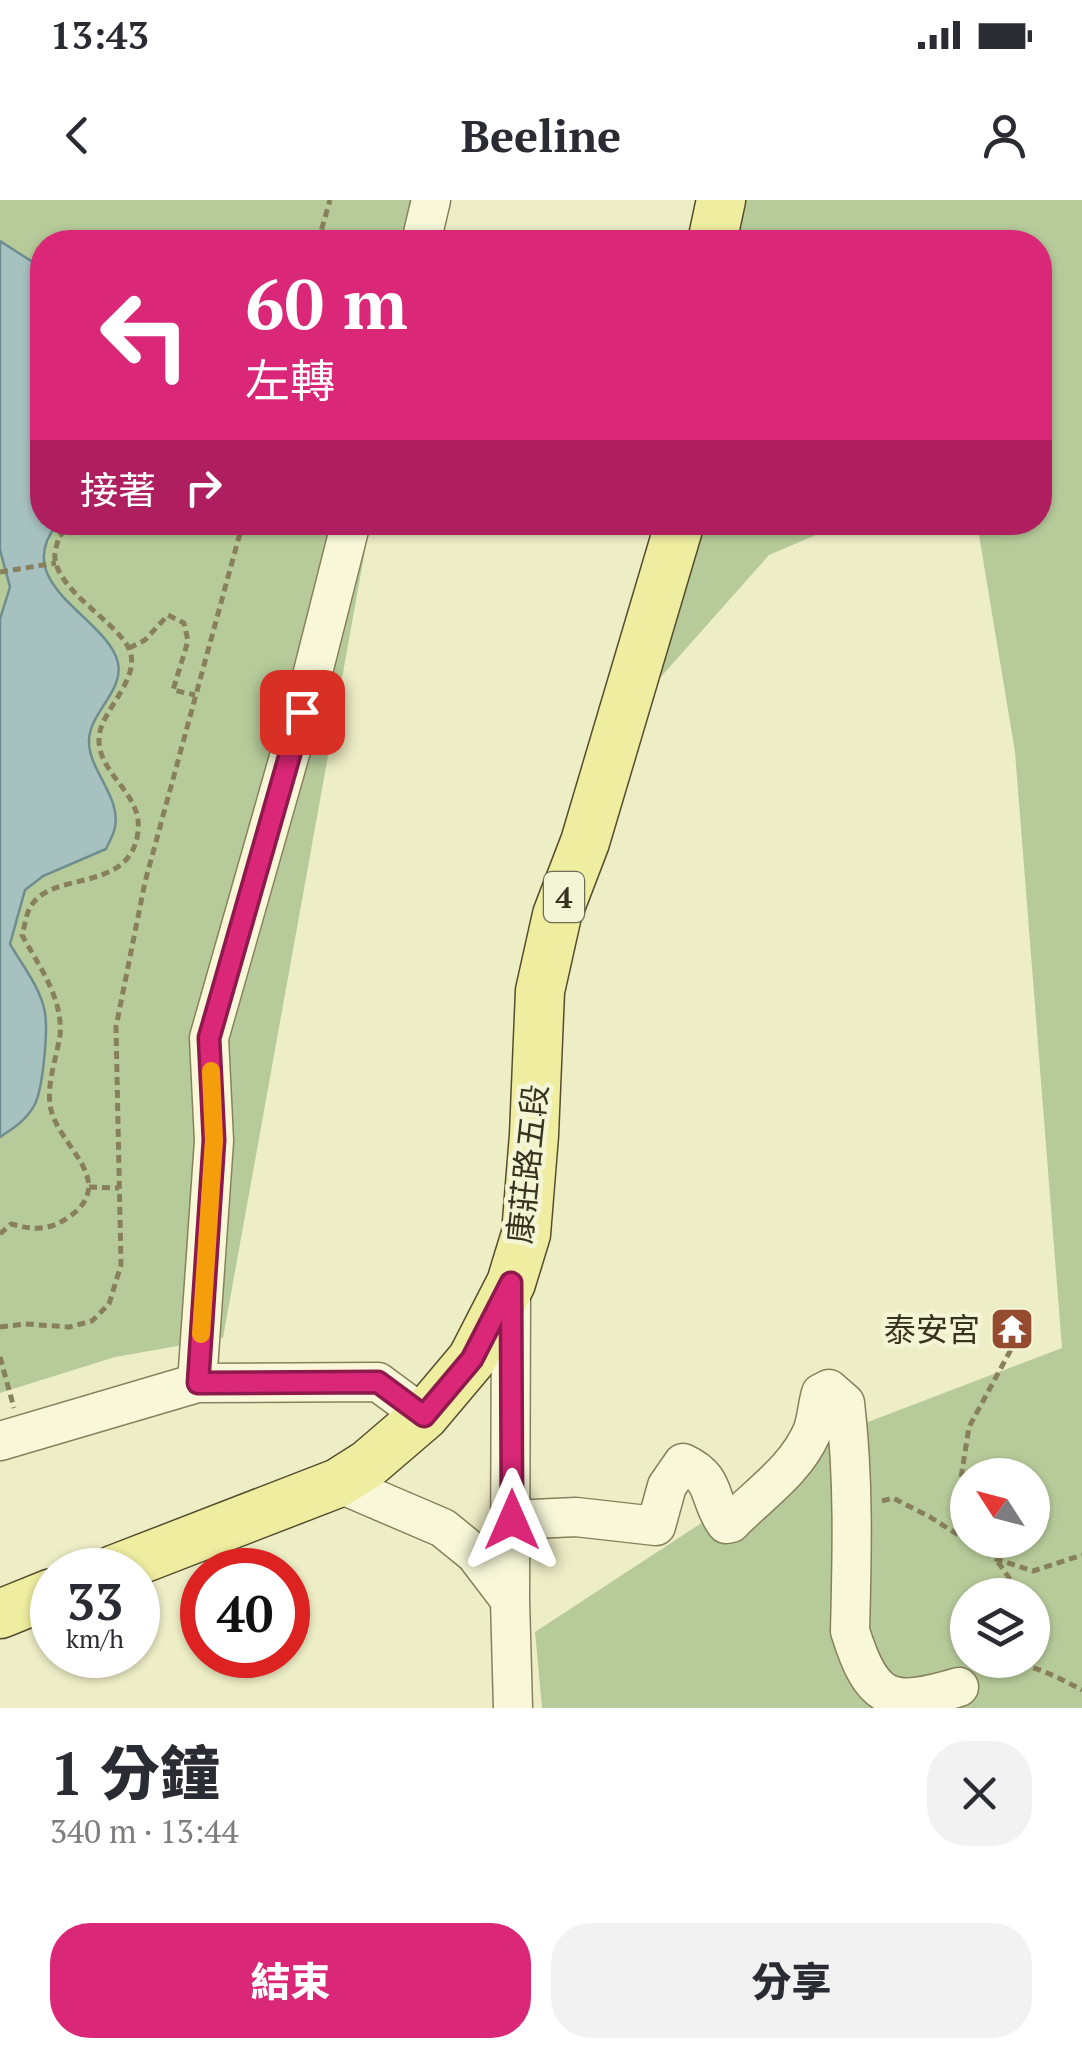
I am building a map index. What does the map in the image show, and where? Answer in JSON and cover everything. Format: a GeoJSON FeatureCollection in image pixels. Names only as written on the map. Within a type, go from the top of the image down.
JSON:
{"type":"FeatureCollection","features":[{"type":"Feature","properties":{"kind":"main road"},"geometry":{"type":"LineString","coordinates":[[715,230],[721,200]]}},
{"type":"Feature","properties":{"kind":"main road"},"geometry":{"type":"LineString","coordinates":[[743,230],[749,200]]}},
{"type":"Feature","properties":{"kind":"main road","name":"康莊路五段"},"geometry":{"type":"LineString","coordinates":[[511,1283],[502,1235],[502,1133],[510,990],[528,918],[648,535]]}},
{"type":"Feature","properties":{"kind":"main road","name":"康莊路五段"},"geometry":{"type":"LineString","coordinates":[[511,1283],[528,1214],[540,991],[557,915],[585,842],[676,535]]}},
{"type":"Feature","properties":{"kind":"main road","name":"4"},"geometry":{"type":"LineString","coordinates":[[160,1552],[338,1484],[368,1464],[424,1416],[472,1359],[511,1283]]}},
{"type":"Feature","properties":{"kind":"main road"},"geometry":{"type":"LineString","coordinates":[[0,1614],[30,1602]]}},
{"type":"Feature","properties":{"kind":"street"},"geometry":{"type":"LineString","coordinates":[[424,230],[432,200]]}},
{"type":"Feature","properties":{"kind":"street"},"geometry":{"type":"LineString","coordinates":[[198,1383],[214,1140],[209,1038],[311,680],[348,535]]}},
{"type":"Feature","properties":{"kind":"street"},"geometry":{"type":"LineString","coordinates":[[511,1283],[513,1708]]}},
{"type":"Feature","properties":{"kind":"street"},"geometry":{"type":"LineString","coordinates":[[11,1438],[198,1383],[378,1382],[424,1416]]}},
{"type":"Feature","properties":{"kind":"street"},"geometry":{"type":"LineString","coordinates":[[512,1520],[576,1517],[656,1526],[667,1486],[683,1463],[701,1471],[712,1487],[722,1520],[731,1523],[781,1478],[802,1450],[814,1429],[822,1393],[828,1389],[844,1403],[852,1508],[850,1631],[871,1682],[880,1693],[914,1702],[960,1686]]}},
{"type":"Feature","properties":{"kind":"street"},"geometry":{"type":"LineString","coordinates":[[338,1484],[443,1528],[475,1554],[510,1600]]}},
{"type":"Feature","properties":{"kind":"path"},"geometry":{"type":"LineString","coordinates":[[321,230],[330,200]]}},
{"type":"Feature","properties":{"kind":"path"},"geometry":{"type":"LineString","coordinates":[[0,1234],[11,1224],[32,1230],[54,1227],[80,1209],[89,1187],[84,1164],[58,1130],[49,1102],[60,1030],[55,996],[22,935],[31,905],[46,892],[116,869],[137,838],[139,821],[133,798],[103,761],[99,734],[131,667],[130,648],[65,581],[54,564],[60,535]]}},
{"type":"Feature","properties":{"kind":"path"},"geometry":{"type":"LineString","coordinates":[[0,1327],[69,1327],[92,1321],[109,1304],[121,1266],[116,1028],[145,882],[239,535]]}},
{"type":"Feature","properties":{"kind":"path"},"geometry":{"type":"LineString","coordinates":[[0,572],[54,564]]}},
{"type":"Feature","properties":{"kind":"path"},"geometry":{"type":"LineString","coordinates":[[130,648],[145,640],[168,615],[184,623],[188,641],[173,690],[196,696]]}},
{"type":"Feature","properties":{"kind":"path"},"geometry":{"type":"LineString","coordinates":[[89,1187],[120,1188]]}},
{"type":"Feature","properties":{"kind":"path"},"geometry":{"type":"LineString","coordinates":[[964,1458],[969,1427],[1015,1342]]}},
{"type":"Feature","properties":{"kind":"path"},"geometry":{"type":"LineString","coordinates":[[0,1358],[11,1438]]}},
{"type":"Feature","properties":{"kind":"path"},"geometry":{"type":"LineString","coordinates":[[852,1508],[893,1498],[996,1559],[1032,1572],[1082,1555]]}},
{"type":"Feature","properties":{"kind":"path"},"geometry":{"type":"LineString","coordinates":[[996,1559],[1010,1578]]}},
{"type":"Feature","properties":{"kind":"path"},"geometry":{"type":"LineString","coordinates":[[1050,1675],[1082,1690]]}},
{"type":"Feature","properties":{"kind":"path"},"geometry":{"type":"LineString","coordinates":[[960,1686],[974,1678]]}},
{"type":"Feature","properties":{"kind":"green space"},"geometry":{"type":"Polygon","coordinates":[[[0,200],[432,200],[426,230],[30,230],[30,535],[368,535],[223,1338],[115,1357],[0,1393],[0,200]]]}},
{"type":"Feature","properties":{"kind":"green space"},"geometry":{"type":"Polygon","coordinates":[[[744,200],[1082,200],[1082,1708],[542,1708],[535,1632],[839,1433],[1062,1348],[1015,752],[979,535],[1052,535],[1052,230],[738,230],[744,200]]]}},
{"type":"Feature","properties":{"kind":"green space"},"geometry":{"type":"Polygon","coordinates":[[[681,535],[816,535],[769,555],[651,688],[681,535]]]}},
{"type":"Feature","properties":{"kind":"water"},"geometry":{"type":"Polygon","coordinates":[[[0,241],[30,260],[30,535],[51,535],[44,565],[52,582],[110,646],[119,673],[89,740],[93,762],[116,816],[113,835],[106,849],[43,876],[25,890],[10,944],[43,1004],[45,1047],[34,1106],[0,1137],[0,619],[10,587],[0,550],[0,241]]]}},
{"type":"Feature","properties":{"kind":"slow traffic"},"geometry":{"type":"LineString","coordinates":[[201,1334],[214,1140],[211,1071]]}},
{"type":"Feature","properties":{"kind":"place","name":"泰安宮"},"geometry":{"type":"Point","coordinates":[1012,1329]}},
{"type":"Feature","properties":{"kind":"route"},"geometry":{"type":"LineString","coordinates":[[302,712],[209,1038],[214,1140],[198,1383],[378,1382],[424,1416],[472,1359],[511,1283],[512,1520]]}}]}
